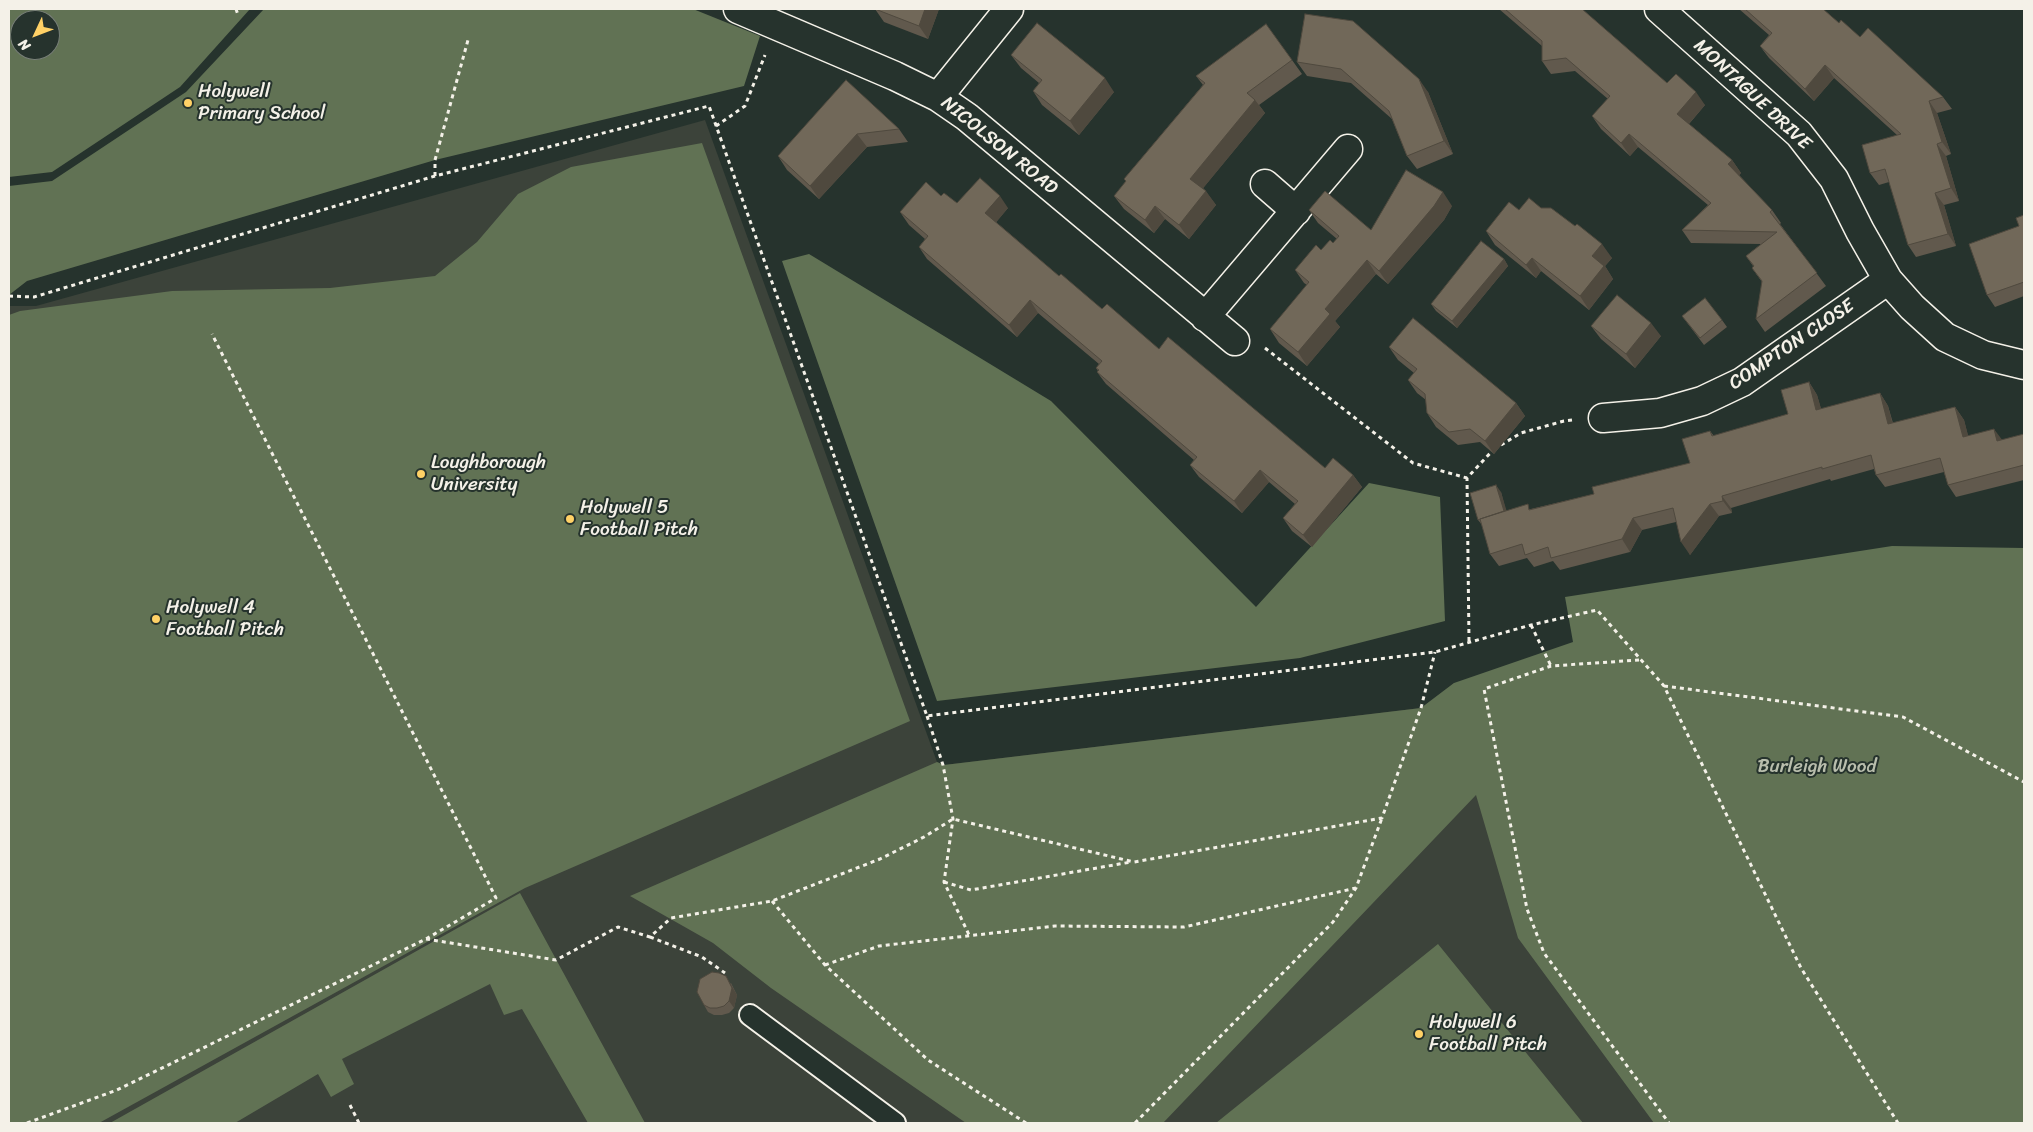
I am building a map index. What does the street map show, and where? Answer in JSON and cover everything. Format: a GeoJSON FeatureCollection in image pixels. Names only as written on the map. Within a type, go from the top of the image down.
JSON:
{"type":"FeatureCollection","features":[{"type":"Feature","properties":{"kind":"street","name":"NICOLSON ROAD"},"geometry":{"type":"LineString","coordinates":[[738,9],[895,76],[938,97],[967,117],[1235,341]]}},
{"type":"Feature","properties":{"kind":"street"},"geometry":{"type":"LineString","coordinates":[[938,97],[1009,9]]}},
{"type":"Feature","properties":{"kind":"street","name":"MONTAGUE DRIVE"},"geometry":{"type":"LineString","coordinates":[[1659,9],[1799,134],[1834,179],[1860,231],[1888,280],[1912,307],[1945,337],[1982,355],[2024,365]]}},
{"type":"Feature","properties":{"kind":"street"},"geometry":{"type":"LineString","coordinates":[[1205,317],[1348,149]]}},
{"type":"Feature","properties":{"kind":"street"},"geometry":{"type":"LineString","coordinates":[[1265,184],[1296,211]]}},
{"type":"Feature","properties":{"kind":"street","name":"COMPTON CLOSE"},"geometry":{"type":"LineString","coordinates":[[1603,418],[1660,413],[1702,401],[1742,382],[1888,280]]}},
{"type":"Feature","properties":{"kind":"lane"},"geometry":{"type":"LineString","coordinates":[[750,1015],[895,1123]]}},
{"type":"Feature","properties":{"kind":"path"},"geometry":{"type":"LineString","coordinates":[[236,9],[238,15]]}},
{"type":"Feature","properties":{"kind":"path"},"geometry":{"type":"LineString","coordinates":[[716,126],[745,106],[777,26]]}},
{"type":"Feature","properties":{"kind":"path"},"geometry":{"type":"LineString","coordinates":[[435,176],[435,160],[468,40]]}},
{"type":"Feature","properties":{"kind":"path"},"geometry":{"type":"LineString","coordinates":[[9,296],[34,296],[435,176],[709,106],[944,764],[953,819],[944,882],[970,937]]}},
{"type":"Feature","properties":{"kind":"path"},"geometry":{"type":"LineString","coordinates":[[27,1123],[117,1090],[426,939],[496,898],[212,334]]}},
{"type":"Feature","properties":{"kind":"path"},"geometry":{"type":"LineString","coordinates":[[1235,341],[1264,347],[1413,463],[1467,478]]}},
{"type":"Feature","properties":{"kind":"path"},"geometry":{"type":"LineString","coordinates":[[1469,641],[1467,478],[1490,451],[1521,433],[1564,421],[1603,418]]}},
{"type":"Feature","properties":{"kind":"path"},"geometry":{"type":"LineString","coordinates":[[927,716],[1435,652],[1531,625],[1598,610],[1664,686],[1801,968],[1898,1123]]}},
{"type":"Feature","properties":{"kind":"path"},"geometry":{"type":"LineString","coordinates":[[1531,625],[1551,666]]}},
{"type":"Feature","properties":{"kind":"path"},"geometry":{"type":"LineString","coordinates":[[1134,1123],[1333,922],[1356,888],[1421,708],[1435,652]]}},
{"type":"Feature","properties":{"kind":"path"},"geometry":{"type":"LineString","coordinates":[[1640,660],[1551,666],[1484,689],[1527,909],[1544,953],[1668,1123]]}},
{"type":"Feature","properties":{"kind":"path"},"geometry":{"type":"LineString","coordinates":[[1664,686],[1903,717],[2024,782]]}},
{"type":"Feature","properties":{"kind":"path"},"geometry":{"type":"LineString","coordinates":[[944,882],[971,890],[1382,818]]}},
{"type":"Feature","properties":{"kind":"path"},"geometry":{"type":"LineString","coordinates":[[650,937],[670,918],[772,901],[880,859],[924,837],[953,819],[1134,862]]}},
{"type":"Feature","properties":{"kind":"path"},"geometry":{"type":"LineString","coordinates":[[825,965],[879,946],[1054,926],[1184,927],[1356,888]]}},
{"type":"Feature","properties":{"kind":"path"},"geometry":{"type":"LineString","coordinates":[[772,901],[825,965],[928,1060],[1026,1123]]}},
{"type":"Feature","properties":{"kind":"path"},"geometry":{"type":"LineString","coordinates":[[426,939],[556,960],[618,927],[702,957],[725,973]]}},
{"type":"Feature","properties":{"kind":"path"},"geometry":{"type":"LineString","coordinates":[[350,1105],[359,1123]]}},
{"type":"Feature","properties":{"kind":"shaded area","name":"Loughborough University"},"geometry":{"type":"Polygon","coordinates":[[[705,120],[937,762],[944,765],[1421,708],[1454,683],[1816,1123],[9,1123],[9,306],[36,306],[705,120]]]}},
{"type":"Feature","properties":{"kind":"green space"},"geometry":{"type":"Polygon","coordinates":[[[9,9],[250,9],[180,87],[52,172],[9,177],[9,9]]]}},
{"type":"Feature","properties":{"kind":"green space"},"geometry":{"type":"Polygon","coordinates":[[[264,9],[693,9],[760,36],[744,86],[435,160],[27,281],[9,295],[9,186],[52,181],[186,92],[264,9]]]}},
{"type":"Feature","properties":{"kind":"green space"},"geometry":{"type":"Polygon","coordinates":[[[702,143],[910,721],[525,888],[99,1123],[9,1123],[9,315],[20,311],[172,291],[330,288],[435,276],[477,242],[518,194],[571,167],[702,143]]]}},
{"type":"Feature","properties":{"kind":"green space"},"geometry":{"type":"Polygon","coordinates":[[[809,254],[1051,401],[1256,607],[1369,483],[1440,497],[1445,621],[1300,658],[937,701],[782,261],[809,254]]]}},
{"type":"Feature","properties":{"kind":"green space","name":"Burleigh Wood"},"geometry":{"type":"Polygon","coordinates":[[[1892,546],[2024,548],[2024,1123],[1654,1123],[1518,938],[1476,795],[1163,1123],[966,1123],[771,988],[713,943],[630,896],[937,762],[944,765],[1421,708],[1454,683],[1573,642],[1565,597],[1892,546]]]}},
{"type":"Feature","properties":{"kind":"green space"},"geometry":{"type":"Polygon","coordinates":[[[520,893],[645,1123],[588,1123],[522,1009],[504,1015],[490,984],[342,1059],[354,1084],[331,1097],[318,1074],[235,1123],[110,1123],[520,893]]]}},
{"type":"Feature","properties":{"kind":"green space","name":"Holywell 6 Football Pitch"},"geometry":{"type":"Polygon","coordinates":[[[1438,944],[1583,1123],[1216,1123],[1438,944]]]}},
{"type":"Feature","properties":{"kind":"building"},"geometry":{"type":"Polygon","coordinates":[[[875,9],[925,9],[919,26],[875,9]]]}},
{"type":"Feature","properties":{"kind":"building"},"geometry":{"type":"Polygon","coordinates":[[[1505,9],[1582,9],[1667,83],[1676,74],[1696,92],[1677,114],[1732,160],[1728,164],[1772,210],[1770,212],[1817,273],[1756,319],[1762,281],[1746,256],[1777,232],[1682,230],[1711,203],[1629,134],[1621,143],[1592,116],[1610,96],[1566,58],[1542,61],[1542,41],[1505,9]]]}},
{"type":"Feature","properties":{"kind":"building"},"geometry":{"type":"Polygon","coordinates":[[[1745,9],[1823,9],[1839,23],[1841,20],[1860,37],[1868,28],[1943,97],[1929,101],[1942,142],[1937,144],[1951,188],[1935,193],[1948,234],[1908,245],[1885,169],[1870,173],[1862,145],[1901,134],[1825,65],[1805,89],[1760,46],[1772,33],[1745,9]]]}},
{"type":"Feature","properties":{"kind":"building"},"geometry":{"type":"Polygon","coordinates":[[[1305,14],[1353,21],[1419,79],[1444,141],[1407,156],[1389,111],[1341,69],[1297,62],[1305,14]]]}},
{"type":"Feature","properties":{"kind":"building"},"geometry":{"type":"Polygon","coordinates":[[[1037,23],[1105,78],[1070,121],[1033,91],[1042,80],[1011,55],[1037,23]]]}},
{"type":"Feature","properties":{"kind":"building"},"geometry":{"type":"Polygon","coordinates":[[[1266,24],[1292,60],[1247,93],[1255,100],[1190,179],[1206,191],[1179,225],[1155,206],[1145,220],[1114,196],[1126,181],[1124,179],[1205,83],[1196,76],[1266,24]]]}},
{"type":"Feature","properties":{"kind":"building"},"geometry":{"type":"Polygon","coordinates":[[[846,80],[899,129],[857,134],[810,186],[778,156],[846,80]]]}},
{"type":"Feature","properties":{"kind":"building"},"geometry":{"type":"Polygon","coordinates":[[[1406,170],[1443,192],[1434,206],[1379,271],[1367,260],[1325,309],[1330,314],[1298,352],[1270,329],[1309,282],[1295,270],[1316,245],[1321,250],[1330,240],[1333,243],[1339,236],[1309,210],[1325,191],[1371,230],[1406,170]]]}},
{"type":"Feature","properties":{"kind":"building"},"geometry":{"type":"Polygon","coordinates":[[[980,178],[1000,196],[985,213],[1059,276],[1061,274],[1102,309],[1107,304],[1159,349],[1168,337],[1325,468],[1333,458],[1353,475],[1303,535],[1283,518],[1298,501],[1260,470],[1234,501],[1190,465],[1197,457],[1097,372],[1099,370],[1096,368],[1102,361],[1030,300],[1009,325],[919,247],[928,236],[900,212],[926,182],[941,196],[944,193],[957,203],[980,178]]]}},
{"type":"Feature","properties":{"kind":"building"},"geometry":{"type":"Polygon","coordinates":[[[1529,198],[1541,208],[1551,208],[1575,226],[1577,224],[1602,244],[1592,256],[1604,266],[1580,296],[1532,258],[1526,265],[1486,231],[1509,202],[1519,210],[1529,198]]]}},
{"type":"Feature","properties":{"kind":"building"},"geometry":{"type":"Polygon","coordinates":[[[2024,215],[2024,282],[1987,295],[1969,244],[2019,226],[2016,218],[2024,215]]]}},
{"type":"Feature","properties":{"kind":"building"},"geometry":{"type":"Polygon","coordinates":[[[1481,241],[1504,259],[1452,321],[1431,304],[1481,241]]]}},
{"type":"Feature","properties":{"kind":"building"},"geometry":{"type":"Polygon","coordinates":[[[1617,295],[1651,323],[1626,354],[1591,326],[1617,295]]]}},
{"type":"Feature","properties":{"kind":"building"},"geometry":{"type":"Polygon","coordinates":[[[1705,298],[1722,320],[1700,338],[1682,316],[1705,298]]]}},
{"type":"Feature","properties":{"kind":"building"},"geometry":{"type":"Polygon","coordinates":[[[1413,318],[1516,403],[1485,441],[1470,429],[1449,432],[1427,413],[1425,394],[1408,380],[1417,369],[1389,347],[1413,318]]]}},
{"type":"Feature","properties":{"kind":"building"},"geometry":{"type":"Polygon","coordinates":[[[1809,382],[1816,410],[1880,393],[1888,424],[1955,407],[1963,437],[1994,429],[1997,441],[2024,434],[2024,465],[1948,485],[1940,458],[1876,475],[1871,455],[1722,496],[1723,501],[1710,504],[1681,542],[1673,508],[1633,518],[1622,539],[1551,558],[1548,547],[1525,555],[1522,544],[1490,554],[1480,519],[1528,504],[1529,510],[1594,494],[1592,487],[1690,463],[1682,439],[1710,431],[1712,436],[1788,414],[1781,390],[1809,382]]]}},
{"type":"Feature","properties":{"kind":"building"},"geometry":{"type":"Polygon","coordinates":[[[1496,485],[1504,511],[1478,520],[1470,493],[1496,485]]]}},
{"type":"Feature","properties":{"kind":"building"},"geometry":{"type":"Polygon","coordinates":[[[712,972],[726,976],[732,988],[729,1001],[724,1006],[717,1008],[710,1008],[704,1005],[697,992],[700,979],[712,972]]]}},
{"type":"Feature","properties":{"kind":"place","name":"Holywell Primary School"},"geometry":{"type":"Point","coordinates":[188,103]}},
{"type":"Feature","properties":{"kind":"place","name":"Loughborough University"},"geometry":{"type":"Point","coordinates":[421,474]}},
{"type":"Feature","properties":{"kind":"place","name":"Holywell 5 Football Pitch"},"geometry":{"type":"Point","coordinates":[570,519]}},
{"type":"Feature","properties":{"kind":"place","name":"Holywell 4 Football Pitch"},"geometry":{"type":"Point","coordinates":[156,619]}},
{"type":"Feature","properties":{"kind":"place","name":"Holywell 6 Football Pitch"},"geometry":{"type":"Point","coordinates":[1419,1034]}}]}
